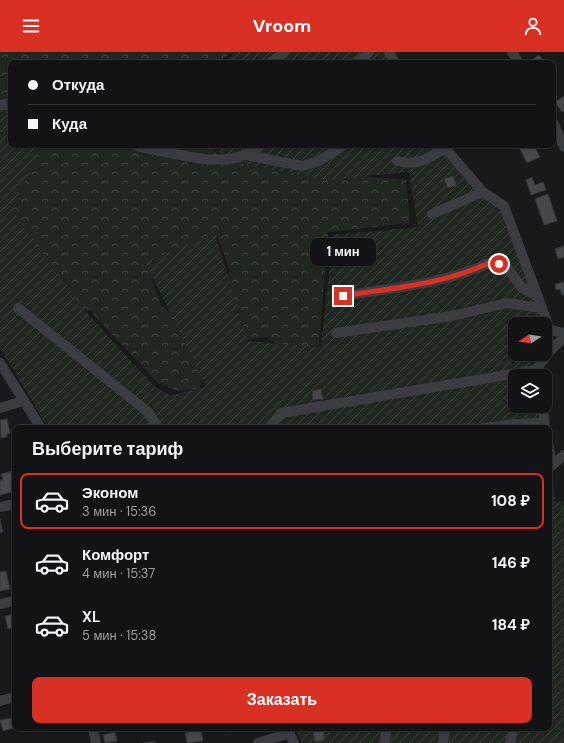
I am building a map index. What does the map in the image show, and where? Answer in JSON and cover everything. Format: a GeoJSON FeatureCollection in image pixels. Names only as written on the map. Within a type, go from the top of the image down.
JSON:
{"type":"FeatureCollection","features":[{"type":"Feature","properties":{"kind":"street"},"geometry":{"type":"LineString","coordinates":[[274,60],[285,52]]}},
{"type":"Feature","properties":{"kind":"street"},"geometry":{"type":"LineString","coordinates":[[360,60],[369,52]]}},
{"type":"Feature","properties":{"kind":"street"},"geometry":{"type":"LineString","coordinates":[[556,129],[564,147]]}},
{"type":"Feature","properties":{"kind":"street"},"geometry":{"type":"LineString","coordinates":[[146,148],[206,159],[236,158],[246,155],[256,148]]}},
{"type":"Feature","properties":{"kind":"street"},"geometry":{"type":"LineString","coordinates":[[246,155],[302,166],[319,161],[339,148]]}},
{"type":"Feature","properties":{"kind":"street"},"geometry":{"type":"LineString","coordinates":[[397,160],[409,164],[422,161],[442,148]]}},
{"type":"Feature","properties":{"kind":"street"},"geometry":{"type":"LineString","coordinates":[[445,148],[483,192],[504,206],[550,330],[564,334]]}},
{"type":"Feature","properties":{"kind":"street"},"geometry":{"type":"LineString","coordinates":[[432,214],[483,192]]}},
{"type":"Feature","properties":{"kind":"street"},"geometry":{"type":"LineString","coordinates":[[343,296],[420,283],[474,271],[491,262],[507,267],[521,287],[538,297]]}},
{"type":"Feature","properties":{"kind":"street"},"geometry":{"type":"LineString","coordinates":[[336,333],[452,316],[507,303],[542,308]]}},
{"type":"Feature","properties":{"kind":"street"},"geometry":{"type":"LineString","coordinates":[[18,308],[148,412],[156,425]]}},
{"type":"Feature","properties":{"kind":"street"},"geometry":{"type":"LineString","coordinates":[[539,369],[549,352],[564,337]]}},
{"type":"Feature","properties":{"kind":"street"},"geometry":{"type":"LineString","coordinates":[[0,362],[39,425]]}},
{"type":"Feature","properties":{"kind":"street"},"geometry":{"type":"LineString","coordinates":[[271,425],[281,413],[508,378]]}},
{"type":"Feature","properties":{"kind":"street"},"geometry":{"type":"LineString","coordinates":[[0,408],[23,401]]}},
{"type":"Feature","properties":{"kind":"street"},"geometry":{"type":"LineString","coordinates":[[544,413],[545,425]]}},
{"type":"Feature","properties":{"kind":"street"},"geometry":{"type":"LineString","coordinates":[[508,425],[530,425]]}},
{"type":"Feature","properties":{"kind":"street"},"geometry":{"type":"LineString","coordinates":[[552,464],[564,455]]}},
{"type":"Feature","properties":{"kind":"street"},"geometry":{"type":"LineString","coordinates":[[564,455],[564,468]]}},
{"type":"Feature","properties":{"kind":"street"},"geometry":{"type":"LineString","coordinates":[[0,507],[12,505]]}},
{"type":"Feature","properties":{"kind":"street"},"geometry":{"type":"LineString","coordinates":[[0,604],[12,601]]}},
{"type":"Feature","properties":{"kind":"street"},"geometry":{"type":"LineString","coordinates":[[0,701],[12,699]]}},
{"type":"Feature","properties":{"kind":"street"},"geometry":{"type":"LineString","coordinates":[[94,731],[96,743]]}},
{"type":"Feature","properties":{"kind":"street"},"geometry":{"type":"LineString","coordinates":[[258,743],[287,731]]}},
{"type":"Feature","properties":{"kind":"street"},"geometry":{"type":"LineString","coordinates":[[289,731],[294,743]]}},
{"type":"Feature","properties":{"kind":"street"},"geometry":{"type":"LineString","coordinates":[[384,743],[386,731]]}},
{"type":"Feature","properties":{"kind":"street"},"geometry":{"type":"LineString","coordinates":[[443,743],[445,731]]}},
{"type":"Feature","properties":{"kind":"street"},"geometry":{"type":"LineString","coordinates":[[510,743],[512,731]]}},
{"type":"Feature","properties":{"kind":"green space"},"geometry":{"type":"Polygon","coordinates":[[[0,52],[232,52],[222,60],[8,60],[8,129],[0,127],[0,52]]]}},
{"type":"Feature","properties":{"kind":"green space"},"geometry":{"type":"Polygon","coordinates":[[[234,52],[387,52],[391,60],[229,60],[234,52]]]}},
{"type":"Feature","properties":{"kind":"green space"},"geometry":{"type":"Polygon","coordinates":[[[0,107],[8,114],[8,148],[41,148],[11,210],[88,314],[153,385],[171,396],[206,386],[145,262],[215,234],[248,341],[321,347],[333,235],[418,227],[409,172],[328,180],[226,161],[217,148],[443,148],[504,214],[524,263],[543,317],[508,317],[508,361],[542,361],[541,369],[508,369],[508,413],[542,413],[543,425],[46,425],[0,348],[0,107]]]}},
{"type":"Feature","properties":{"kind":"green space"},"geometry":{"type":"Polygon","coordinates":[[[29,148],[214,148],[217,153],[218,161],[253,160],[335,174],[406,180],[410,223],[328,232],[319,345],[307,351],[281,346],[266,337],[231,342],[218,292],[230,271],[218,237],[164,259],[152,281],[161,305],[180,321],[203,376],[200,388],[179,391],[159,384],[91,312],[58,297],[4,210],[29,148]]]}},
{"type":"Feature","properties":{"kind":"green space"},"geometry":{"type":"Polygon","coordinates":[[[552,480],[556,503],[564,501],[564,743],[302,743],[296,731],[552,731],[552,480]]]}},
{"type":"Feature","properties":{"kind":"building"},"geometry":{"type":"Polygon","coordinates":[[[539,55],[543,60],[532,60],[539,55]]]}},
{"type":"Feature","properties":{"kind":"building"},"geometry":{"type":"Polygon","coordinates":[[[564,96],[564,111],[562,112],[556,101],[564,96]]]}},
{"type":"Feature","properties":{"kind":"building"},"geometry":{"type":"Polygon","coordinates":[[[520,148],[536,148],[540,157],[527,163],[520,148]]]}},
{"type":"Feature","properties":{"kind":"building"},"geometry":{"type":"Polygon","coordinates":[[[453,176],[456,185],[448,188],[444,179],[453,176]]]}},
{"type":"Feature","properties":{"kind":"building"},"geometry":{"type":"Polygon","coordinates":[[[532,177],[535,185],[543,182],[546,190],[531,195],[526,180],[532,177]]]}},
{"type":"Feature","properties":{"kind":"building"},"geometry":{"type":"Polygon","coordinates":[[[548,194],[557,221],[544,225],[535,199],[548,194]]]}},
{"type":"Feature","properties":{"kind":"building"},"geometry":{"type":"Polygon","coordinates":[[[564,246],[564,257],[558,259],[555,249],[564,246]]]}},
{"type":"Feature","properties":{"kind":"building"},"geometry":{"type":"Polygon","coordinates":[[[564,282],[564,295],[562,295],[560,289],[556,290],[555,284],[564,282]]]}},
{"type":"Feature","properties":{"kind":"building"},"geometry":{"type":"Polygon","coordinates":[[[321,389],[323,399],[313,400],[312,391],[321,389]]]}},
{"type":"Feature","properties":{"kind":"building"},"geometry":{"type":"Polygon","coordinates":[[[7,419],[10,433],[7,434],[7,437],[1,438],[0,420],[7,419]]]}},
{"type":"Feature","properties":{"kind":"building"},"geometry":{"type":"Polygon","coordinates":[[[12,471],[12,492],[0,495],[0,480],[3,480],[1,474],[12,471]]]}},
{"type":"Feature","properties":{"kind":"building"},"geometry":{"type":"Polygon","coordinates":[[[0,519],[3,532],[0,533],[0,519]]]}},
{"type":"Feature","properties":{"kind":"building"},"geometry":{"type":"Polygon","coordinates":[[[6,571],[10,589],[0,591],[0,572],[6,571]]]}},
{"type":"Feature","properties":{"kind":"building"},"geometry":{"type":"Polygon","coordinates":[[[12,615],[12,628],[8,629],[5,616],[12,615]]]}},
{"type":"Feature","properties":{"kind":"building"},"geometry":{"type":"Polygon","coordinates":[[[12,718],[12,729],[3,731],[0,720],[12,718]]]}},
{"type":"Feature","properties":{"kind":"building"},"geometry":{"type":"Polygon","coordinates":[[[201,731],[203,741],[187,743],[185,733],[201,731]]]}},
{"type":"Feature","properties":{"kind":"building"},"geometry":{"type":"Polygon","coordinates":[[[324,731],[324,740],[315,742],[313,732],[324,731]]]}},
{"type":"Feature","properties":{"kind":"building"},"geometry":{"type":"Polygon","coordinates":[[[115,732],[117,741],[105,743],[103,735],[115,732]]]}},
{"type":"Feature","properties":{"kind":"building"},"geometry":{"type":"Polygon","coordinates":[[[155,741],[155,743],[143,743],[155,741]]]}},
{"type":"Feature","properties":{"kind":"route"},"geometry":{"type":"LineString","coordinates":[[343,296],[420,283],[474,271],[491,262],[499,264]]}}]}
